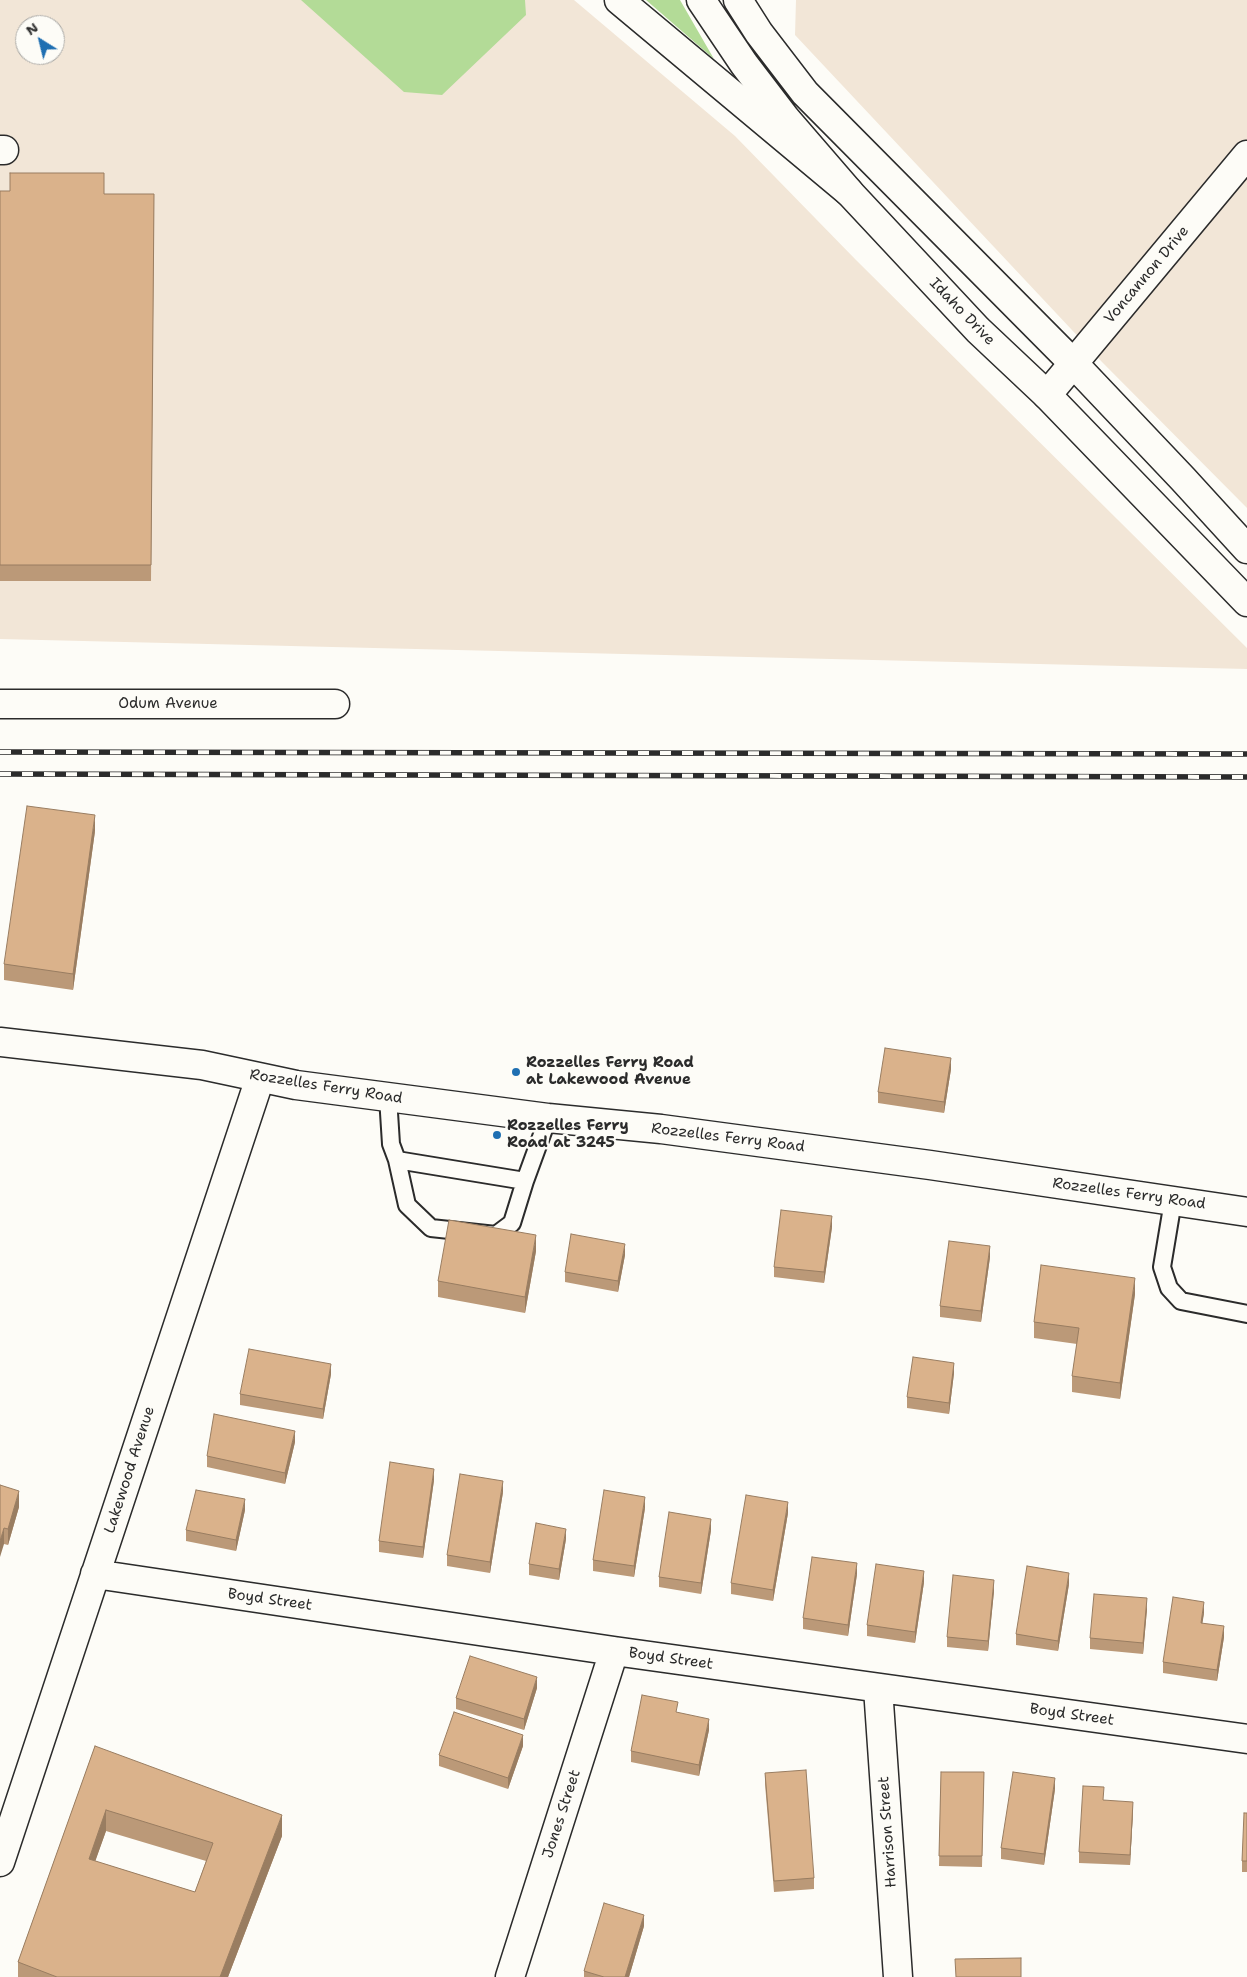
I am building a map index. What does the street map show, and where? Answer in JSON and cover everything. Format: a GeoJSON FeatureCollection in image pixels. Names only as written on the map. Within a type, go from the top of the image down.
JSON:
{"type":"FeatureCollection","features":[{"type":"Feature","properties":{"kind":"main road"},"geometry":{"type":"LineString","coordinates":[[619,0],[850,192]]}},
{"type":"Feature","properties":{"kind":"main road","name":"Idaho Drive"},"geometry":{"type":"LineString","coordinates":[[701,0],[744,64],[786,118],[850,192],[978,330],[1047,395],[1247,602]]}},
{"type":"Feature","properties":{"kind":"main road"},"geometry":{"type":"LineString","coordinates":[[738,0],[759,34],[805,92],[1073,363],[1183,479],[1247,550]]}},
{"type":"Feature","properties":{"kind":"main road","name":"Voncannon Drive"},"geometry":{"type":"LineString","coordinates":[[1047,395],[1247,156]]}},
{"type":"Feature","properties":{"kind":"main road","name":"Odum Avenue"},"geometry":{"type":"LineString","coordinates":[[0,704],[335,704]]}},
{"type":"Feature","properties":{"kind":"main road","name":"Rozzelles Ferry Road"},"geometry":{"type":"LineString","coordinates":[[0,1042],[202,1065],[296,1085],[548,1118],[670,1130],[930,1165],[1247,1212]]}},
{"type":"Feature","properties":{"kind":"main road","name":"Lakewood Avenue"},"geometry":{"type":"LineString","coordinates":[[0,1862],[6,1824],[95,1574],[260,1078]]}},
{"type":"Feature","properties":{"kind":"main road","name":"Boyd Street"},"geometry":{"type":"LineString","coordinates":[[95,1574],[614,1651],[1247,1739]]}},
{"type":"Feature","properties":{"kind":"main road","name":"Jones Street"},"geometry":{"type":"LineString","coordinates":[[510,1977],[614,1651]]}},
{"type":"Feature","properties":{"kind":"main road","name":"Harrison Street"},"geometry":{"type":"LineString","coordinates":[[878,1688],[898,1977]]}},
{"type":"Feature","properties":{"kind":"lane"},"geometry":{"type":"LineString","coordinates":[[388,1097],[391,1144],[397,1160],[407,1206],[430,1228],[496,1235],[512,1223],[548,1118]]}},
{"type":"Feature","properties":{"kind":"lane"},"geometry":{"type":"LineString","coordinates":[[397,1160],[526,1181]]}},
{"type":"Feature","properties":{"kind":"lane"},"geometry":{"type":"LineString","coordinates":[[1172,1200],[1162,1267],[1169,1288],[1181,1301],[1247,1314]]}},
{"type":"Feature","properties":{"kind":"shaded area"},"geometry":{"type":"Polygon","coordinates":[[[0,0],[574,0],[735,136],[856,260],[1247,648],[1247,669],[0,639],[0,0]]]}},
{"type":"Feature","properties":{"kind":"shaded area"},"geometry":{"type":"Polygon","coordinates":[[[796,0],[1247,0],[1247,508],[1102,362],[795,35],[796,0]]]}},
{"type":"Feature","properties":{"kind":"green space"},"geometry":{"type":"Polygon","coordinates":[[[301,0],[525,0],[526,15],[442,95],[404,92],[301,0]]]}},
{"type":"Feature","properties":{"kind":"green space"},"geometry":{"type":"Polygon","coordinates":[[[646,0],[680,0],[714,59],[646,0]]]}},
{"type":"Feature","properties":{"kind":"building"},"geometry":{"type":"Polygon","coordinates":[[[10,173],[104,173],[104,194],[154,194],[151,565],[0,565],[0,191],[10,191],[10,173]]]}},
{"type":"Feature","properties":{"kind":"building"},"geometry":{"type":"Polygon","coordinates":[[[27,806],[95,815],[73,974],[4,964],[27,806]]]}},
{"type":"Feature","properties":{"kind":"building"},"geometry":{"type":"Polygon","coordinates":[[[885,1048],[951,1058],[944,1102],[878,1092],[885,1048]]]}},
{"type":"Feature","properties":{"kind":"building"},"geometry":{"type":"Polygon","coordinates":[[[781,1210],[832,1216],[824,1272],[774,1267],[781,1210]]]}},
{"type":"Feature","properties":{"kind":"building"},"geometry":{"type":"Polygon","coordinates":[[[449,1220],[536,1235],[525,1297],[438,1281],[449,1220]]]}},
{"type":"Feature","properties":{"kind":"building"},"geometry":{"type":"Polygon","coordinates":[[[571,1234],[625,1244],[618,1281],[565,1272],[571,1234]]]}},
{"type":"Feature","properties":{"kind":"building"},"geometry":{"type":"Polygon","coordinates":[[[949,1241],[990,1246],[981,1311],[940,1306],[949,1241]]]}},
{"type":"Feature","properties":{"kind":"building"},"geometry":{"type":"Polygon","coordinates":[[[1041,1265],[1135,1278],[1120,1383],[1072,1376],[1079,1328],[1034,1322],[1041,1265]]]}},
{"type":"Feature","properties":{"kind":"building"},"geometry":{"type":"Polygon","coordinates":[[[249,1349],[331,1364],[323,1409],[240,1394],[249,1349]]]}},
{"type":"Feature","properties":{"kind":"building"},"geometry":{"type":"Polygon","coordinates":[[[913,1357],[954,1363],[949,1403],[907,1397],[913,1357]]]}},
{"type":"Feature","properties":{"kind":"building"},"geometry":{"type":"Polygon","coordinates":[[[214,1414],[295,1431],[285,1473],[207,1456],[214,1414]]]}},
{"type":"Feature","properties":{"kind":"building"},"geometry":{"type":"Polygon","coordinates":[[[390,1462],[434,1469],[423,1547],[379,1541],[390,1462]]]}},
{"type":"Feature","properties":{"kind":"building"},"geometry":{"type":"Polygon","coordinates":[[[460,1474],[503,1481],[490,1562],[447,1555],[460,1474]]]}},
{"type":"Feature","properties":{"kind":"building"},"geometry":{"type":"Polygon","coordinates":[[[0,1485],[19,1491],[8,1529],[4,1528],[0,1541],[0,1485]]]}},
{"type":"Feature","properties":{"kind":"building"},"geometry":{"type":"Polygon","coordinates":[[[196,1490],[245,1499],[236,1540],[186,1530],[196,1490]]]}},
{"type":"Feature","properties":{"kind":"building"},"geometry":{"type":"Polygon","coordinates":[[[604,1490],[645,1497],[634,1566],[593,1560],[604,1490]]]}},
{"type":"Feature","properties":{"kind":"building"},"geometry":{"type":"Polygon","coordinates":[[[746,1495],[788,1502],[773,1590],[731,1583],[746,1495]]]}},
{"type":"Feature","properties":{"kind":"building"},"geometry":{"type":"Polygon","coordinates":[[[669,1512],[711,1519],[701,1583],[659,1577],[669,1512]]]}},
{"type":"Feature","properties":{"kind":"building"},"geometry":{"type":"Polygon","coordinates":[[[536,1523],[566,1529],[559,1569],[529,1564],[536,1523]]]}},
{"type":"Feature","properties":{"kind":"building"},"geometry":{"type":"Polygon","coordinates":[[[812,1557],[857,1563],[848,1625],[803,1618],[812,1557]]]}},
{"type":"Feature","properties":{"kind":"building"},"geometry":{"type":"Polygon","coordinates":[[[876,1564],[924,1571],[915,1632],[867,1625],[876,1564]]]}},
{"type":"Feature","properties":{"kind":"building"},"geometry":{"type":"Polygon","coordinates":[[[1027,1566],[1069,1573],[1058,1641],[1016,1634],[1027,1566]]]}},
{"type":"Feature","properties":{"kind":"building"},"geometry":{"type":"Polygon","coordinates":[[[953,1575],[994,1580],[988,1641],[947,1637],[953,1575]]]}},
{"type":"Feature","properties":{"kind":"building"},"geometry":{"type":"Polygon","coordinates":[[[1094,1594],[1147,1598],[1143,1643],[1090,1638],[1094,1594]]]}},
{"type":"Feature","properties":{"kind":"building"},"geometry":{"type":"Polygon","coordinates":[[[1173,1597],[1204,1602],[1201,1623],[1224,1626],[1217,1670],[1163,1662],[1173,1597]]]}},
{"type":"Feature","properties":{"kind":"building"},"geometry":{"type":"Polygon","coordinates":[[[470,1656],[537,1677],[524,1719],[456,1698],[470,1656]]]}},
{"type":"Feature","properties":{"kind":"building"},"geometry":{"type":"Polygon","coordinates":[[[642,1695],[678,1702],[676,1712],[709,1719],[699,1765],[631,1751],[642,1695]]]}},
{"type":"Feature","properties":{"kind":"building"},"geometry":{"type":"Polygon","coordinates":[[[454,1712],[523,1735],[508,1778],[439,1755],[454,1712]]]}},
{"type":"Feature","properties":{"kind":"building"},"geometry":{"type":"Polygon","coordinates":[[[95,1746],[282,1815],[220,1977],[57,1977],[18,1962],[95,1746]],[[106,1810],[89,1859],[195,1892],[213,1843],[106,1810]]]}},
{"type":"Feature","properties":{"kind":"building"},"geometry":{"type":"Polygon","coordinates":[[[806,1770],[814,1878],[774,1881],[765,1773],[806,1770]]]}},
{"type":"Feature","properties":{"kind":"building"},"geometry":{"type":"Polygon","coordinates":[[[941,1772],[984,1772],[982,1856],[939,1856],[941,1772]]]}},
{"type":"Feature","properties":{"kind":"building"},"geometry":{"type":"Polygon","coordinates":[[[1013,1772],[1055,1778],[1044,1854],[1001,1848],[1013,1772]]]}},
{"type":"Feature","properties":{"kind":"building"},"geometry":{"type":"Polygon","coordinates":[[[1083,1786],[1104,1787],[1103,1800],[1133,1802],[1130,1855],[1079,1852],[1083,1786]]]}},
{"type":"Feature","properties":{"kind":"building"},"geometry":{"type":"Polygon","coordinates":[[[1244,1813],[1247,1813],[1247,1861],[1242,1861],[1244,1813]]]}},
{"type":"Feature","properties":{"kind":"building"},"geometry":{"type":"Polygon","coordinates":[[[604,1903],[644,1915],[625,1977],[604,1977],[584,1971],[604,1903]]]}},
{"type":"Feature","properties":{"kind":"building"},"geometry":{"type":"Polygon","coordinates":[[[1021,1958],[1021,1977],[956,1977],[955,1959],[1021,1958]]]}},
{"type":"Feature","properties":{"kind":"railway"},"geometry":{"type":"LineString","coordinates":[[0,752],[1247,754]]}},
{"type":"Feature","properties":{"kind":"railway"},"geometry":{"type":"LineString","coordinates":[[0,774],[1247,777]]}},
{"type":"Feature","properties":{"kind":"place","name":"Rozzelles Ferry Road at Lakewood Avenue"},"geometry":{"type":"Point","coordinates":[516,1072]}},
{"type":"Feature","properties":{"kind":"place","name":"Rozzelles Ferry Road at 3245"},"geometry":{"type":"Point","coordinates":[497,1135]}}]}
